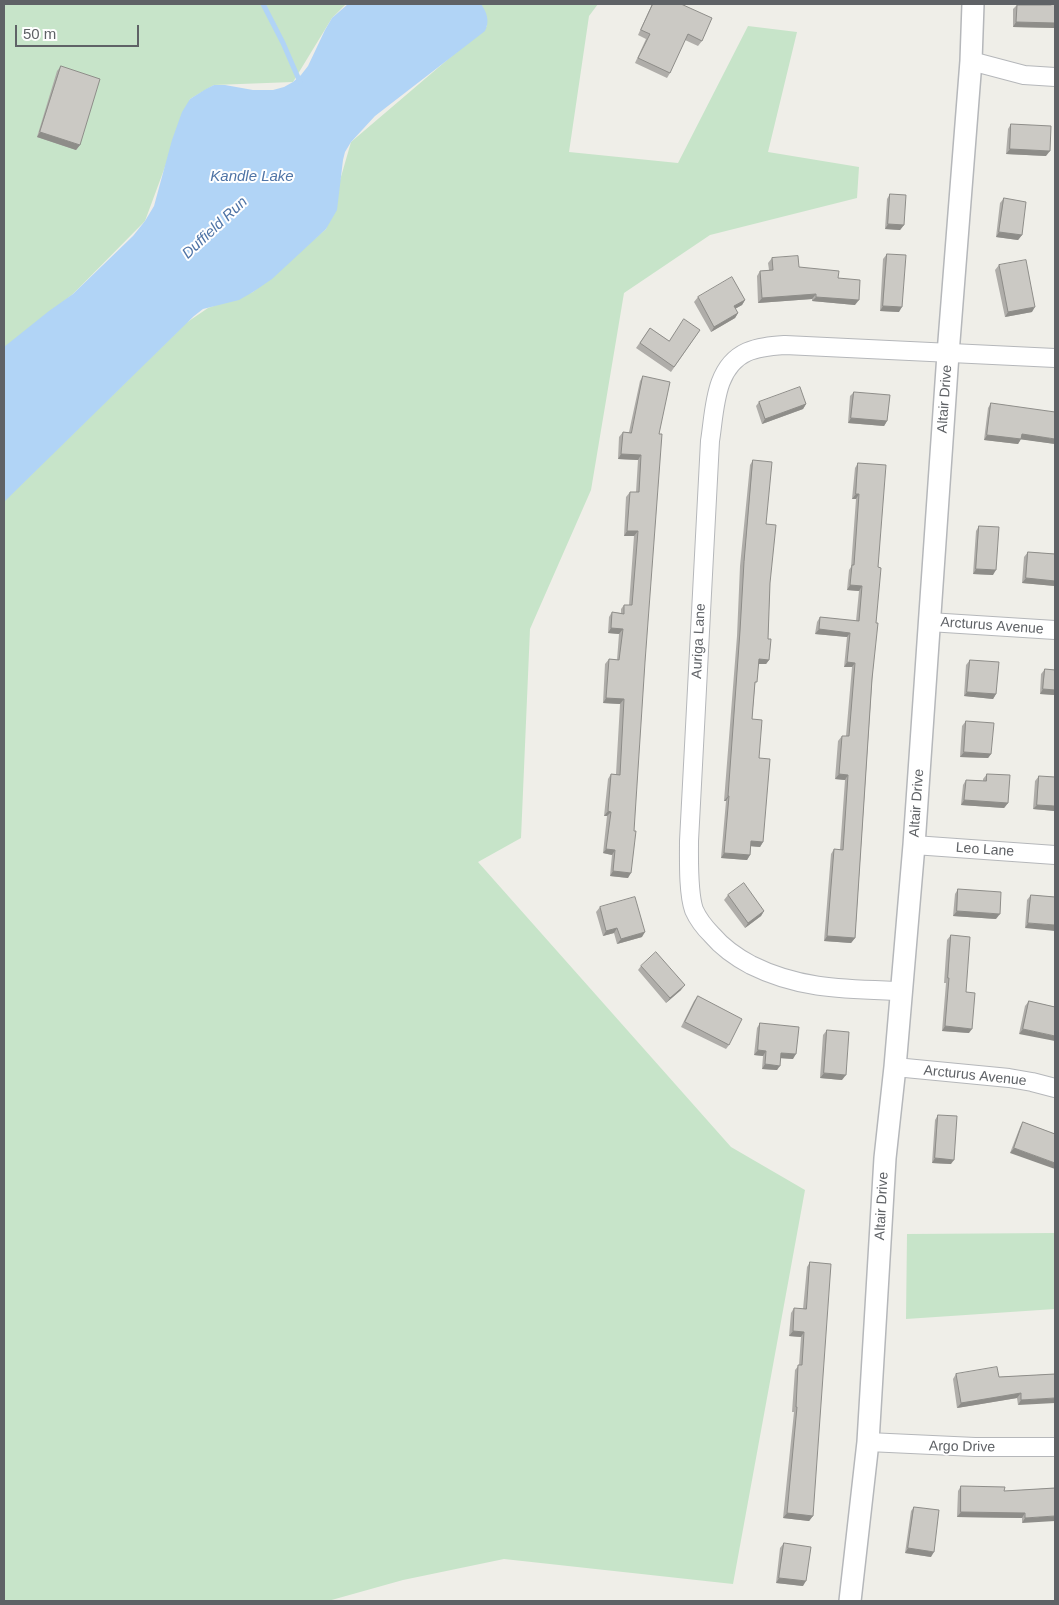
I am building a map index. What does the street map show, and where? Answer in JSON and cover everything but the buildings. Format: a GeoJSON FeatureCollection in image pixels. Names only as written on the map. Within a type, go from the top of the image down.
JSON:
{"type":"FeatureCollection","features":[{"type":"Feature","properties":{"kind":"street","name":"Altair Drive"},"geometry":{"type":"LineString","coordinates":[[850,1601],[868,1442],[885,1158],[895,1067],[914,845],[948,354],[971,60],[973,4]]}},
{"type":"Feature","properties":{"kind":"street"},"geometry":{"type":"LineString","coordinates":[[971,60],[1024,75],[1055,77]]}},
{"type":"Feature","properties":{"kind":"street","name":"Auriga Lane"},"geometry":{"type":"LineString","coordinates":[[901,991],[818,986],[771,975],[721,946],[703,926],[694,910],[690,885],[689,841],[710,441],[716,395],[730,363],[747,352],[765,347],[785,345],[1055,358]]}},
{"type":"Feature","properties":{"kind":"street","name":"Arcturus Avenue"},"geometry":{"type":"LineString","coordinates":[[929,622],[1055,630]]}},
{"type":"Feature","properties":{"kind":"street","name":"Leo Lane"},"geometry":{"type":"LineString","coordinates":[[914,845],[1055,855]]}},
{"type":"Feature","properties":{"kind":"street","name":"Arcturus Avenue"},"geometry":{"type":"LineString","coordinates":[[895,1067],[1009,1078],[1055,1088]]}},
{"type":"Feature","properties":{"kind":"street","name":"Argo Drive"},"geometry":{"type":"LineString","coordinates":[[868,1442],[975,1448],[1055,1447]]}},
{"type":"Feature","properties":{"kind":"green space"},"geometry":{"type":"Polygon","coordinates":[[[4,4],[346,4],[332,18],[293,82],[214,85],[190,99],[145,221],[73,294],[4,349],[4,4]]]}},
{"type":"Feature","properties":{"kind":"green space"},"geometry":{"type":"Polygon","coordinates":[[[479,4],[598,4],[589,16],[569,152],[678,163],[748,26],[797,32],[768,152],[859,167],[857,198],[710,235],[624,293],[591,490],[530,629],[521,838],[478,862],[731,1147],[805,1190],[733,1584],[504,1559],[403,1580],[328,1601],[4,1601],[4,501],[186,323],[208,308],[253,292],[326,229],[351,142],[487,26],[479,4]]]}},
{"type":"Feature","properties":{"kind":"green space"},"geometry":{"type":"Polygon","coordinates":[[[1055,1233],[1055,1309],[906,1319],[907,1234],[1055,1233]]]}},
{"type":"Feature","properties":{"kind":"water","name":"Kandle Lake"},"geometry":{"type":"Polygon","coordinates":[[[348,4],[481,4],[488,20],[485,31],[375,116],[351,142],[343,160],[337,210],[326,229],[272,279],[253,292],[239,300],[203,309],[194,316],[4,502],[4,347],[73,294],[133,236],[145,221],[154,206],[172,140],[182,112],[190,99],[214,85],[253,90],[273,90],[293,82],[308,66],[332,18],[348,4]]]}},
{"type":"Feature","properties":{"kind":"waterway"},"geometry":{"type":"LineString","coordinates":[[263,4],[300,82]]}},
{"type":"Feature","properties":{"kind":"water label","name":"Duffield Run"},"geometry":{"type":"Point","coordinates":[215,228]}}]}
